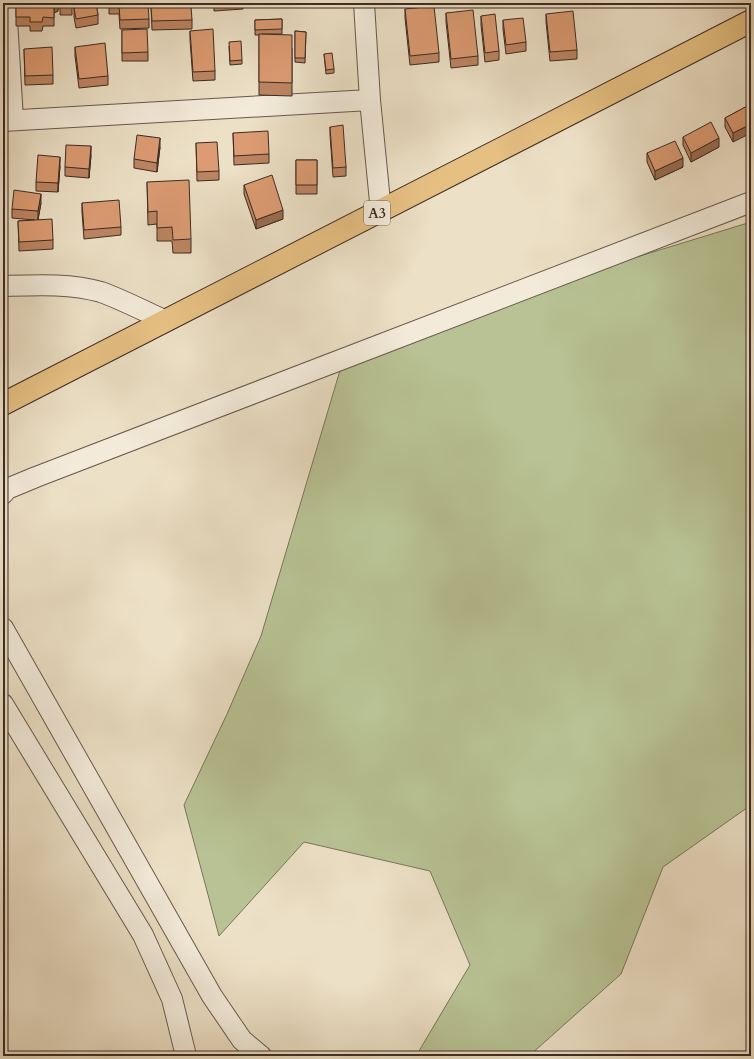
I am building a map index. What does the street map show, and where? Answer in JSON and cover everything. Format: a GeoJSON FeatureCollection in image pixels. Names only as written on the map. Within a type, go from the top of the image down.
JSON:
{"type":"FeatureCollection","features":[{"type":"Feature","properties":{"kind":"highway","name":"A3"},"geometry":{"type":"LineString","coordinates":[[3,404],[381,212],[751,21]]}},
{"type":"Feature","properties":{"kind":"street"},"geometry":{"type":"LineString","coordinates":[[6,3],[8,120],[370,100]]}},
{"type":"Feature","properties":{"kind":"street"},"geometry":{"type":"LineString","coordinates":[[364,3],[370,100],[381,212]]}},
{"type":"Feature","properties":{"kind":"street"},"geometry":{"type":"LineString","coordinates":[[3,494],[7,489],[36,477],[751,202]]}},
{"type":"Feature","properties":{"kind":"street"},"geometry":{"type":"LineString","coordinates":[[3,286],[49,285],[100,292],[126,302],[166,322]]}},
{"type":"Feature","properties":{"kind":"street"},"geometry":{"type":"LineString","coordinates":[[3,628],[212,996],[242,1040],[261,1056]]}},
{"type":"Feature","properties":{"kind":"street"},"geometry":{"type":"LineString","coordinates":[[3,704],[143,935],[172,999],[186,1056]]}},
{"type":"Feature","properties":{"kind":"green space"},"geometry":{"type":"Polygon","coordinates":[[[751,222],[751,805],[663,867],[621,974],[529,1056],[416,1056],[470,965],[430,871],[304,842],[219,936],[184,805],[227,714],[261,636],[341,367],[542,286],[751,222]]]}},
{"type":"Feature","properties":{"kind":"building"},"geometry":{"type":"Polygon","coordinates":[[[56,3],[54,4],[54,18],[43,17],[42,22],[30,22],[30,17],[16,17],[16,6],[56,3]]]}},
{"type":"Feature","properties":{"kind":"building"},"geometry":{"type":"Polygon","coordinates":[[[60,3],[72,3],[72,6],[60,6],[60,3]]]}},
{"type":"Feature","properties":{"kind":"building"},"geometry":{"type":"Polygon","coordinates":[[[86,3],[96,3],[98,15],[76,19],[74,8],[86,6],[86,3]]]}},
{"type":"Feature","properties":{"kind":"building"},"geometry":{"type":"Polygon","coordinates":[[[109,3],[148,3],[149,19],[120,20],[119,5],[109,6],[109,3]]]}},
{"type":"Feature","properties":{"kind":"building"},"geometry":{"type":"Polygon","coordinates":[[[165,3],[186,3],[186,5],[165,5],[165,3]]]}},
{"type":"Feature","properties":{"kind":"building"},"geometry":{"type":"Polygon","coordinates":[[[191,6],[192,20],[152,21],[151,7],[191,6]]]}},
{"type":"Feature","properties":{"kind":"building"},"geometry":{"type":"Polygon","coordinates":[[[434,6],[439,53],[410,56],[405,9],[434,6]]]}},
{"type":"Feature","properties":{"kind":"building"},"geometry":{"type":"Polygon","coordinates":[[[473,10],[478,56],[451,59],[446,13],[473,10]]]}},
{"type":"Feature","properties":{"kind":"building"},"geometry":{"type":"Polygon","coordinates":[[[573,11],[577,50],[550,52],[546,14],[573,11]]]}},
{"type":"Feature","properties":{"kind":"building"},"geometry":{"type":"Polygon","coordinates":[[[495,14],[499,51],[485,53],[481,16],[495,14]]]}},
{"type":"Feature","properties":{"kind":"building"},"geometry":{"type":"Polygon","coordinates":[[[523,18],[526,42],[506,45],[503,20],[523,18]]]}},
{"type":"Feature","properties":{"kind":"building"},"geometry":{"type":"Polygon","coordinates":[[[282,19],[282,29],[255,30],[255,20],[282,19]]]}},
{"type":"Feature","properties":{"kind":"building"},"geometry":{"type":"Polygon","coordinates":[[[147,29],[148,52],[122,53],[122,30],[147,29]]]}},
{"type":"Feature","properties":{"kind":"building"},"geometry":{"type":"Polygon","coordinates":[[[213,29],[215,71],[193,72],[190,31],[213,29]]]}},
{"type":"Feature","properties":{"kind":"building"},"geometry":{"type":"Polygon","coordinates":[[[295,31],[306,32],[305,58],[295,58],[295,31]]]}},
{"type":"Feature","properties":{"kind":"building"},"geometry":{"type":"Polygon","coordinates":[[[259,34],[292,35],[292,83],[259,82],[259,34]]]}},
{"type":"Feature","properties":{"kind":"building"},"geometry":{"type":"Polygon","coordinates":[[[241,41],[242,60],[230,61],[229,42],[241,41]]]}},
{"type":"Feature","properties":{"kind":"building"},"geometry":{"type":"Polygon","coordinates":[[[3,43],[4,43],[3,79],[3,43]]]}},
{"type":"Feature","properties":{"kind":"building"},"geometry":{"type":"Polygon","coordinates":[[[105,43],[108,76],[79,79],[75,47],[105,43]]]}},
{"type":"Feature","properties":{"kind":"building"},"geometry":{"type":"Polygon","coordinates":[[[52,47],[53,75],[25,76],[24,49],[52,47]]]}},
{"type":"Feature","properties":{"kind":"building"},"geometry":{"type":"Polygon","coordinates":[[[332,53],[334,69],[326,70],[324,54],[332,53]]]}},
{"type":"Feature","properties":{"kind":"building"},"geometry":{"type":"Polygon","coordinates":[[[751,104],[751,124],[733,133],[725,118],[751,104]]]}},
{"type":"Feature","properties":{"kind":"building"},"geometry":{"type":"Polygon","coordinates":[[[711,122],[719,138],[691,153],[683,137],[711,122]]]}},
{"type":"Feature","properties":{"kind":"building"},"geometry":{"type":"Polygon","coordinates":[[[343,125],[346,167],[333,168],[330,127],[343,125]]]}},
{"type":"Feature","properties":{"kind":"building"},"geometry":{"type":"Polygon","coordinates":[[[268,131],[269,154],[234,156],[233,133],[268,131]]]}},
{"type":"Feature","properties":{"kind":"building"},"geometry":{"type":"Polygon","coordinates":[[[137,135],[160,138],[157,163],[134,159],[137,135]]]}},
{"type":"Feature","properties":{"kind":"building"},"geometry":{"type":"Polygon","coordinates":[[[675,141],[683,158],[655,171],[647,153],[675,141]]]}},
{"type":"Feature","properties":{"kind":"building"},"geometry":{"type":"Polygon","coordinates":[[[217,142],[219,171],[197,172],[196,143],[217,142]]]}},
{"type":"Feature","properties":{"kind":"building"},"geometry":{"type":"Polygon","coordinates":[[[66,145],[91,146],[89,169],[65,167],[66,145]]]}},
{"type":"Feature","properties":{"kind":"building"},"geometry":{"type":"Polygon","coordinates":[[[38,155],[60,157],[58,183],[36,182],[38,155]]]}},
{"type":"Feature","properties":{"kind":"building"},"geometry":{"type":"Polygon","coordinates":[[[296,160],[317,160],[317,185],[296,185],[296,160]]]}},
{"type":"Feature","properties":{"kind":"building"},"geometry":{"type":"Polygon","coordinates":[[[272,175],[283,210],[256,220],[244,185],[272,175]]]}},
{"type":"Feature","properties":{"kind":"building"},"geometry":{"type":"Polygon","coordinates":[[[189,180],[191,239],[173,240],[172,227],[157,228],[157,211],[148,212],[147,182],[189,180]]]}},
{"type":"Feature","properties":{"kind":"building"},"geometry":{"type":"Polygon","coordinates":[[[14,190],[41,194],[38,211],[12,209],[14,190]]]}},
{"type":"Feature","properties":{"kind":"building"},"geometry":{"type":"Polygon","coordinates":[[[119,200],[121,227],[84,230],[82,203],[119,200]]]}},
{"type":"Feature","properties":{"kind":"building"},"geometry":{"type":"Polygon","coordinates":[[[52,219],[53,240],[19,242],[18,221],[52,219]]]}}]}
